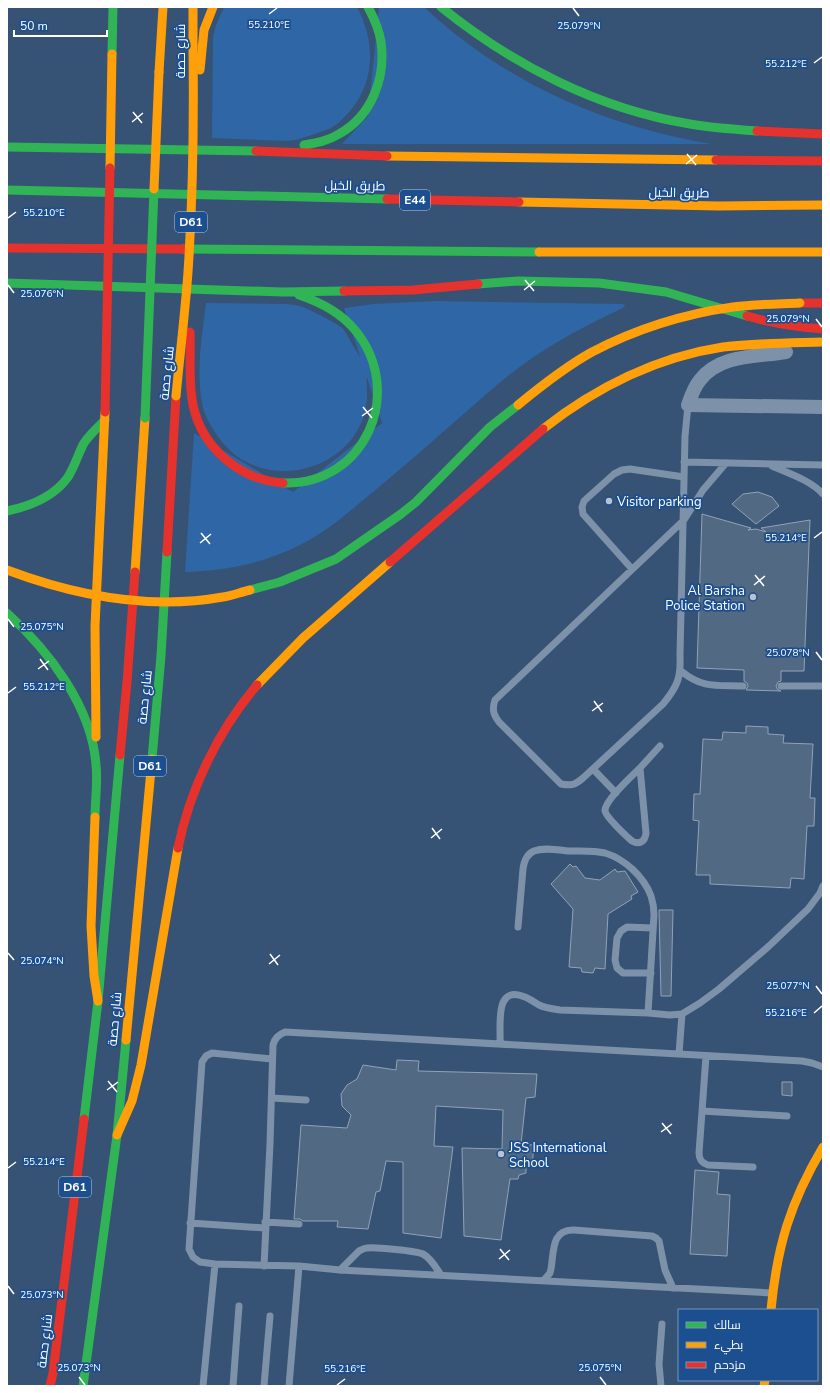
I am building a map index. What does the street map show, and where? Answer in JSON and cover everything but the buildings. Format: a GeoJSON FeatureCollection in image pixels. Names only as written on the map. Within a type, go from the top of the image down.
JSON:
{"type":"FeatureCollection","features":[{"type":"Feature","properties":{"kind":"main road"},"geometry":{"type":"LineString","coordinates":[[107,7],[113,19]]}},
{"type":"Feature","properties":{"kind":"main road"},"geometry":{"type":"LineString","coordinates":[[98,1001],[92,968],[91,935],[96,762],[95,626],[105,416],[113,7]]}},
{"type":"Feature","properties":{"kind":"main road","name":"شارع حصة"},"geometry":{"type":"LineString","coordinates":[[50,1386],[53,1373],[98,1001],[127,682],[145,418],[163,7]]}},
{"type":"Feature","properties":{"kind":"main road","name":"شارع حصة"},"geometry":{"type":"LineString","coordinates":[[83,1386],[117,1135],[161,656],[176,396],[186,303],[191,215],[197,47],[193,7]]}},
{"type":"Feature","properties":{"kind":"main road"},"geometry":{"type":"LineString","coordinates":[[197,47],[213,7]]}},
{"type":"Feature","properties":{"kind":"main road"},"geometry":{"type":"LineString","coordinates":[[225,150],[248,145],[317,144],[338,136],[355,123],[375,94],[381,68],[381,42],[368,7]]}},
{"type":"Feature","properties":{"kind":"main road"},"geometry":{"type":"LineString","coordinates":[[441,7],[470,29],[531,68],[572,88],[615,104],[660,118],[695,125],[747,131],[823,134]]}},
{"type":"Feature","properties":{"kind":"main road"},"geometry":{"type":"LineString","coordinates":[[19,137],[56,147]]}},
{"type":"Feature","properties":{"kind":"main road"},"geometry":{"type":"LineString","coordinates":[[7,147],[225,150],[398,156],[823,161]]}},
{"type":"Feature","properties":{"kind":"main road","name":"طريق الخيل"},"geometry":{"type":"LineString","coordinates":[[7,190],[550,203],[719,206],[823,205]]}},
{"type":"Feature","properties":{"kind":"main road"},"geometry":{"type":"LineString","coordinates":[[7,248],[470,252],[823,252]]}},
{"type":"Feature","properties":{"kind":"main road"},"geometry":{"type":"LineString","coordinates":[[7,282],[49,285],[282,292],[413,290],[518,281],[598,283],[666,292],[761,320],[797,327],[823,329]]}},
{"type":"Feature","properties":{"kind":"main road"},"geometry":{"type":"LineString","coordinates":[[7,292],[49,285]]}},
{"type":"Feature","properties":{"kind":"main road"},"geometry":{"type":"LineString","coordinates":[[186,303],[191,345],[192,399],[203,432],[217,452],[238,469],[262,480],[300,483],[325,475],[355,453],[366,437],[374,419],[377,407],[376,378],[369,353],[355,330],[346,321],[332,310],[316,302],[300,296],[282,292]]}},
{"type":"Feature","properties":{"kind":"main road"},"geometry":{"type":"LineString","coordinates":[[7,570],[28,578],[85,594],[149,602],[224,597],[280,582],[336,559],[401,514],[416,502],[490,426],[549,380],[591,353],[615,340],[641,330],[696,314],[734,307],[823,303]]}},
{"type":"Feature","properties":{"kind":"main road"},"geometry":{"type":"LineString","coordinates":[[117,1135],[129,1111],[137,1085],[177,854],[190,803],[209,760],[225,730],[256,686],[293,647],[495,469],[545,427],[590,396],[648,368],[704,351],[746,344],[820,342]]}},
{"type":"Feature","properties":{"kind":"main road"},"geometry":{"type":"LineString","coordinates":[[7,511],[24,508],[42,500],[54,492],[66,479],[84,445],[105,416]]}},
{"type":"Feature","properties":{"kind":"main road"},"geometry":{"type":"LineString","coordinates":[[7,613],[34,640],[67,682],[87,726],[96,762]]}},
{"type":"Feature","properties":{"kind":"main road"},"geometry":{"type":"LineString","coordinates":[[770,1309],[776,1262],[790,1210],[800,1186],[823,1147]]}},
{"type":"Feature","properties":{"kind":"main road"},"geometry":{"type":"LineString","coordinates":[[53,1373],[54,1386]]}},
{"type":"Feature","properties":{"kind":"street"},"geometry":{"type":"LineString","coordinates":[[820,342],[788,352],[740,358],[715,366],[699,380],[688,405],[823,407]]}},
{"type":"Feature","properties":{"kind":"lane"},"geometry":{"type":"LineString","coordinates":[[688,405],[684,462],[684,520],[681,671],[674,689],[663,704],[577,784],[569,786],[561,784],[494,716],[493,708],[495,700],[684,520],[703,490],[726,463]]}},
{"type":"Feature","properties":{"kind":"lane"},"geometry":{"type":"LineString","coordinates":[[684,462],[823,465]]}},
{"type":"Feature","properties":{"kind":"lane"},"geometry":{"type":"LineString","coordinates":[[768,464],[807,481],[823,494]]}},
{"type":"Feature","properties":{"kind":"lane"},"geometry":{"type":"LineString","coordinates":[[632,569],[583,514],[582,507],[584,501],[614,474],[622,470],[630,469],[684,477]]}},
{"type":"Feature","properties":{"kind":"lane"},"geometry":{"type":"LineString","coordinates":[[681,671],[691,680],[704,684],[743,686]]}},
{"type":"Feature","properties":{"kind":"lane"},"geometry":{"type":"LineString","coordinates":[[781,686],[823,686]]}},
{"type":"Feature","properties":{"kind":"lane"},"geometry":{"type":"LineString","coordinates":[[640,768],[646,833],[645,838],[639,843],[632,841],[606,813],[605,806],[660,746]]}},
{"type":"Feature","properties":{"kind":"lane"},"geometry":{"type":"LineString","coordinates":[[593,769],[616,793]]}},
{"type":"Feature","properties":{"kind":"lane"},"geometry":{"type":"LineString","coordinates":[[518,927],[524,864],[527,856],[531,853],[538,850],[598,852],[609,854],[622,862],[639,877],[651,896],[654,915],[648,1013]]}},
{"type":"Feature","properties":{"kind":"lane"},"geometry":{"type":"LineString","coordinates":[[500,1044],[500,1017],[502,1002],[504,999],[514,994],[526,997],[538,1004],[554,1009],[670,1015],[682,1014],[696,1006],[719,989],[769,946],[808,909],[815,901],[823,886]]}},
{"type":"Feature","properties":{"kind":"lane"},"geometry":{"type":"LineString","coordinates":[[651,973],[623,973],[617,968],[615,960],[617,938],[621,931],[627,927],[653,928]]}},
{"type":"Feature","properties":{"kind":"lane"},"geometry":{"type":"LineString","coordinates":[[679,1054],[682,1014]]}},
{"type":"Feature","properties":{"kind":"lane"},"geometry":{"type":"LineString","coordinates":[[264,1266],[272,1098],[272,1059],[273,1045],[275,1039],[280,1034],[286,1032],[679,1054],[802,1062],[812,1063],[823,1067]]}},
{"type":"Feature","properties":{"kind":"lane"},"geometry":{"type":"LineString","coordinates":[[272,1059],[212,1053],[206,1056],[202,1062],[189,1249],[193,1257],[200,1262],[264,1266],[299,1266],[340,1270],[772,1293]]}},
{"type":"Feature","properties":{"kind":"lane"},"geometry":{"type":"LineString","coordinates":[[706,1056],[699,1153],[701,1162],[708,1166],[753,1167]]}},
{"type":"Feature","properties":{"kind":"lane"},"geometry":{"type":"LineString","coordinates":[[272,1098],[306,1100]]}},
{"type":"Feature","properties":{"kind":"lane"},"geometry":{"type":"LineString","coordinates":[[702,1111],[787,1116]]}},
{"type":"Feature","properties":{"kind":"lane"},"geometry":{"type":"LineString","coordinates":[[190,1223],[265,1225],[299,1224]]}},
{"type":"Feature","properties":{"kind":"lane"},"geometry":{"type":"LineString","coordinates":[[544,1280],[550,1273],[556,1238],[561,1232],[574,1230],[652,1236],[656,1238],[659,1241],[667,1276],[674,1288]]}},
{"type":"Feature","properties":{"kind":"lane"},"geometry":{"type":"LineString","coordinates":[[340,1270],[359,1251],[362,1249],[371,1248],[424,1254],[441,1275]]}},
{"type":"Feature","properties":{"kind":"lane"},"geometry":{"type":"LineString","coordinates":[[203,1386],[215,1264]]}},
{"type":"Feature","properties":{"kind":"lane"},"geometry":{"type":"LineString","coordinates":[[289,1386],[299,1266]]}},
{"type":"Feature","properties":{"kind":"lane"},"geometry":{"type":"LineString","coordinates":[[233,1386],[239,1306]]}},
{"type":"Feature","properties":{"kind":"lane"},"geometry":{"type":"LineString","coordinates":[[264,1386],[270,1316]]}},
{"type":"Feature","properties":{"kind":"lane"},"geometry":{"type":"LineString","coordinates":[[661,1386],[659,1364],[662,1324]]}},
{"type":"Feature","properties":{"kind":"shaded area"},"geometry":{"type":"Polygon","coordinates":[[[224,7],[357,7],[367,33],[370,47],[370,60],[365,86],[359,99],[350,111],[329,129],[295,140],[212,138],[213,37],[216,25],[224,7]]]}},
{"type":"Feature","properties":{"kind":"shaded area"},"geometry":{"type":"Polygon","coordinates":[[[379,7],[424,7],[455,34],[488,58],[522,79],[557,97],[594,113],[632,126],[711,144],[342,144],[368,116],[379,7]]]}},
{"type":"Feature","properties":{"kind":"shaded area"},"geometry":{"type":"Polygon","coordinates":[[[435,301],[625,304],[623,308],[580,329],[552,345],[513,372],[406,465],[330,527],[312,539],[288,551],[245,565],[215,570],[185,572],[194,433],[293,492],[382,423],[344,308],[374,304],[435,301]]]}},
{"type":"Feature","properties":{"kind":"shaded area"},"geometry":{"type":"Polygon","coordinates":[[[206,303],[297,305],[315,312],[341,327],[364,363],[366,371],[367,389],[364,416],[352,439],[334,456],[311,467],[287,471],[262,468],[238,457],[216,434],[206,417],[203,408],[200,391],[200,366],[201,340],[206,303]]]}},
{"type":"Feature","properties":{"kind":"traffic: fast"},"geometry":{"type":"LineString","coordinates":[[112,54],[113,7]]}},
{"type":"Feature","properties":{"kind":"traffic: fast"},"geometry":{"type":"LineString","coordinates":[[304,145],[331,138],[350,126],[360,117],[374,94],[379,82],[382,55],[379,33],[368,7]]}},
{"type":"Feature","properties":{"kind":"traffic: fast"},"geometry":{"type":"LineString","coordinates":[[441,7],[497,48],[527,66],[590,96],[622,108],[656,117],[698,125],[757,131]]}},
{"type":"Feature","properties":{"kind":"traffic: fast"},"geometry":{"type":"LineString","coordinates":[[7,147],[256,151]]}},
{"type":"Feature","properties":{"kind":"traffic: fast"},"geometry":{"type":"LineString","coordinates":[[145,418],[154,189]]}},
{"type":"Feature","properties":{"kind":"traffic: fast"},"geometry":{"type":"LineString","coordinates":[[7,190],[387,199]]}},
{"type":"Feature","properties":{"kind":"traffic: fast"},"geometry":{"type":"LineString","coordinates":[[183,249],[539,252]]}},
{"type":"Feature","properties":{"kind":"traffic: fast"},"geometry":{"type":"LineString","coordinates":[[478,284],[518,281],[599,283],[666,292],[747,316]]}},
{"type":"Feature","properties":{"kind":"traffic: fast"},"geometry":{"type":"LineString","coordinates":[[7,283],[282,292],[344,291]]}},
{"type":"Feature","properties":{"kind":"traffic: fast"},"geometry":{"type":"LineString","coordinates":[[283,483],[312,480],[336,469],[355,452],[369,431],[376,406],[377,380],[370,354],[355,330],[337,313],[315,301],[299,295]]}},
{"type":"Feature","properties":{"kind":"traffic: fast"},"geometry":{"type":"LineString","coordinates":[[250,590],[280,582],[336,559],[416,502],[490,427],[518,405]]}},
{"type":"Feature","properties":{"kind":"traffic: fast"},"geometry":{"type":"LineString","coordinates":[[7,511],[41,500],[56,490],[73,469],[84,443],[105,420]]}},
{"type":"Feature","properties":{"kind":"traffic: fast"},"geometry":{"type":"LineString","coordinates":[[152,759],[161,656],[167,552]]}},
{"type":"Feature","properties":{"kind":"traffic: fast"},"geometry":{"type":"LineString","coordinates":[[7,613],[23,628],[53,662],[77,701],[93,743],[97,771],[95,817]]}},
{"type":"Feature","properties":{"kind":"traffic: fast"},"geometry":{"type":"LineString","coordinates":[[84,1119],[98,1001],[120,755]]}},
{"type":"Feature","properties":{"kind":"traffic: fast"},"geometry":{"type":"LineString","coordinates":[[83,1386],[117,1135],[126,1040]]}},
{"type":"Feature","properties":{"kind":"traffic: slow"},"geometry":{"type":"LineString","coordinates":[[159,72],[163,7]]}},
{"type":"Feature","properties":{"kind":"traffic: slow"},"geometry":{"type":"LineString","coordinates":[[193,7],[193,46]]}},
{"type":"Feature","properties":{"kind":"traffic: slow"},"geometry":{"type":"LineString","coordinates":[[200,70],[204,30],[213,7]]}},
{"type":"Feature","properties":{"kind":"traffic: slow"},"geometry":{"type":"LineString","coordinates":[[176,396],[190,244],[193,159],[193,46]]}},
{"type":"Feature","properties":{"kind":"traffic: slow"},"geometry":{"type":"LineString","coordinates":[[110,168],[112,54]]}},
{"type":"Feature","properties":{"kind":"traffic: slow"},"geometry":{"type":"LineString","coordinates":[[154,189],[159,72]]}},
{"type":"Feature","properties":{"kind":"traffic: slow"},"geometry":{"type":"LineString","coordinates":[[387,156],[716,160]]}},
{"type":"Feature","properties":{"kind":"traffic: slow"},"geometry":{"type":"LineString","coordinates":[[519,202],[719,206],[823,205]]}},
{"type":"Feature","properties":{"kind":"traffic: slow"},"geometry":{"type":"LineString","coordinates":[[539,252],[823,252]]}},
{"type":"Feature","properties":{"kind":"traffic: slow"},"geometry":{"type":"LineString","coordinates":[[518,405],[572,364],[592,352],[626,336],[678,318],[715,310],[750,305],[800,303]]}},
{"type":"Feature","properties":{"kind":"traffic: slow"},"geometry":{"type":"LineString","coordinates":[[543,429],[584,400],[605,388],[628,376],[674,358],[723,347],[823,342]]}},
{"type":"Feature","properties":{"kind":"traffic: slow"},"geometry":{"type":"LineString","coordinates":[[96,737],[95,626],[105,412]]}},
{"type":"Feature","properties":{"kind":"traffic: slow"},"geometry":{"type":"LineString","coordinates":[[135,572],[145,418]]}},
{"type":"Feature","properties":{"kind":"traffic: slow"},"geometry":{"type":"LineString","coordinates":[[257,685],[303,638],[390,562]]}},
{"type":"Feature","properties":{"kind":"traffic: slow"},"geometry":{"type":"LineString","coordinates":[[7,570],[60,587],[114,598],[141,601],[196,601],[250,590]]}},
{"type":"Feature","properties":{"kind":"traffic: slow"},"geometry":{"type":"LineString","coordinates":[[126,1040],[152,759]]}},
{"type":"Feature","properties":{"kind":"traffic: slow"},"geometry":{"type":"LineString","coordinates":[[95,817],[91,926],[94,976],[98,1001]]}},
{"type":"Feature","properties":{"kind":"traffic: slow"},"geometry":{"type":"LineString","coordinates":[[117,1135],[132,1101],[141,1065],[178,848]]}},
{"type":"Feature","properties":{"kind":"traffic: slow"},"geometry":{"type":"LineString","coordinates":[[771,1309],[777,1265],[787,1226],[802,1187],[823,1147]]}},
{"type":"Feature","properties":{"kind":"traffic: slow"},"geometry":{"type":"LineString","coordinates":[[764,1386],[765,1381]]}},
{"type":"Feature","properties":{"kind":"traffic: jam"},"geometry":{"type":"LineString","coordinates":[[757,131],[823,134]]}},
{"type":"Feature","properties":{"kind":"traffic: jam"},"geometry":{"type":"LineString","coordinates":[[256,151],[387,156]]}},
{"type":"Feature","properties":{"kind":"traffic: jam"},"geometry":{"type":"LineString","coordinates":[[716,160],[823,161]]}},
{"type":"Feature","properties":{"kind":"traffic: jam"},"geometry":{"type":"LineString","coordinates":[[105,412],[110,168]]}},
{"type":"Feature","properties":{"kind":"traffic: jam"},"geometry":{"type":"LineString","coordinates":[[387,199],[519,202]]}},
{"type":"Feature","properties":{"kind":"traffic: jam"},"geometry":{"type":"LineString","coordinates":[[7,248],[183,249]]}},
{"type":"Feature","properties":{"kind":"traffic: jam"},"geometry":{"type":"LineString","coordinates":[[344,291],[413,290],[478,284]]}},
{"type":"Feature","properties":{"kind":"traffic: jam"},"geometry":{"type":"LineString","coordinates":[[800,303],[823,303]]}},
{"type":"Feature","properties":{"kind":"traffic: jam"},"geometry":{"type":"LineString","coordinates":[[747,316],[766,321],[823,329]]}},
{"type":"Feature","properties":{"kind":"traffic: jam"},"geometry":{"type":"LineString","coordinates":[[190,332],[191,396],[198,421],[205,435],[214,448],[225,459],[238,468],[252,476],[267,481],[283,483]]}},
{"type":"Feature","properties":{"kind":"traffic: jam"},"geometry":{"type":"LineString","coordinates":[[167,552],[176,396]]}},
{"type":"Feature","properties":{"kind":"traffic: jam"},"geometry":{"type":"LineString","coordinates":[[390,562],[543,429]]}},
{"type":"Feature","properties":{"kind":"traffic: jam"},"geometry":{"type":"LineString","coordinates":[[120,755],[135,572]]}},
{"type":"Feature","properties":{"kind":"traffic: jam"},"geometry":{"type":"LineString","coordinates":[[178,848],[190,804],[207,762],[230,722],[257,685]]}},
{"type":"Feature","properties":{"kind":"traffic: jam"},"geometry":{"type":"LineString","coordinates":[[50,1386],[53,1373],[84,1119]]}},
{"type":"Feature","properties":{"kind":"place","name":"Visitor parking"},"geometry":{"type":"Point","coordinates":[609,501]}},
{"type":"Feature","properties":{"kind":"place","name":"Al Barsha Police Station"},"geometry":{"type":"Point","coordinates":[753,597]}},
{"type":"Feature","properties":{"kind":"place","name":"JSS International School"},"geometry":{"type":"Point","coordinates":[501,1154]}}]}
